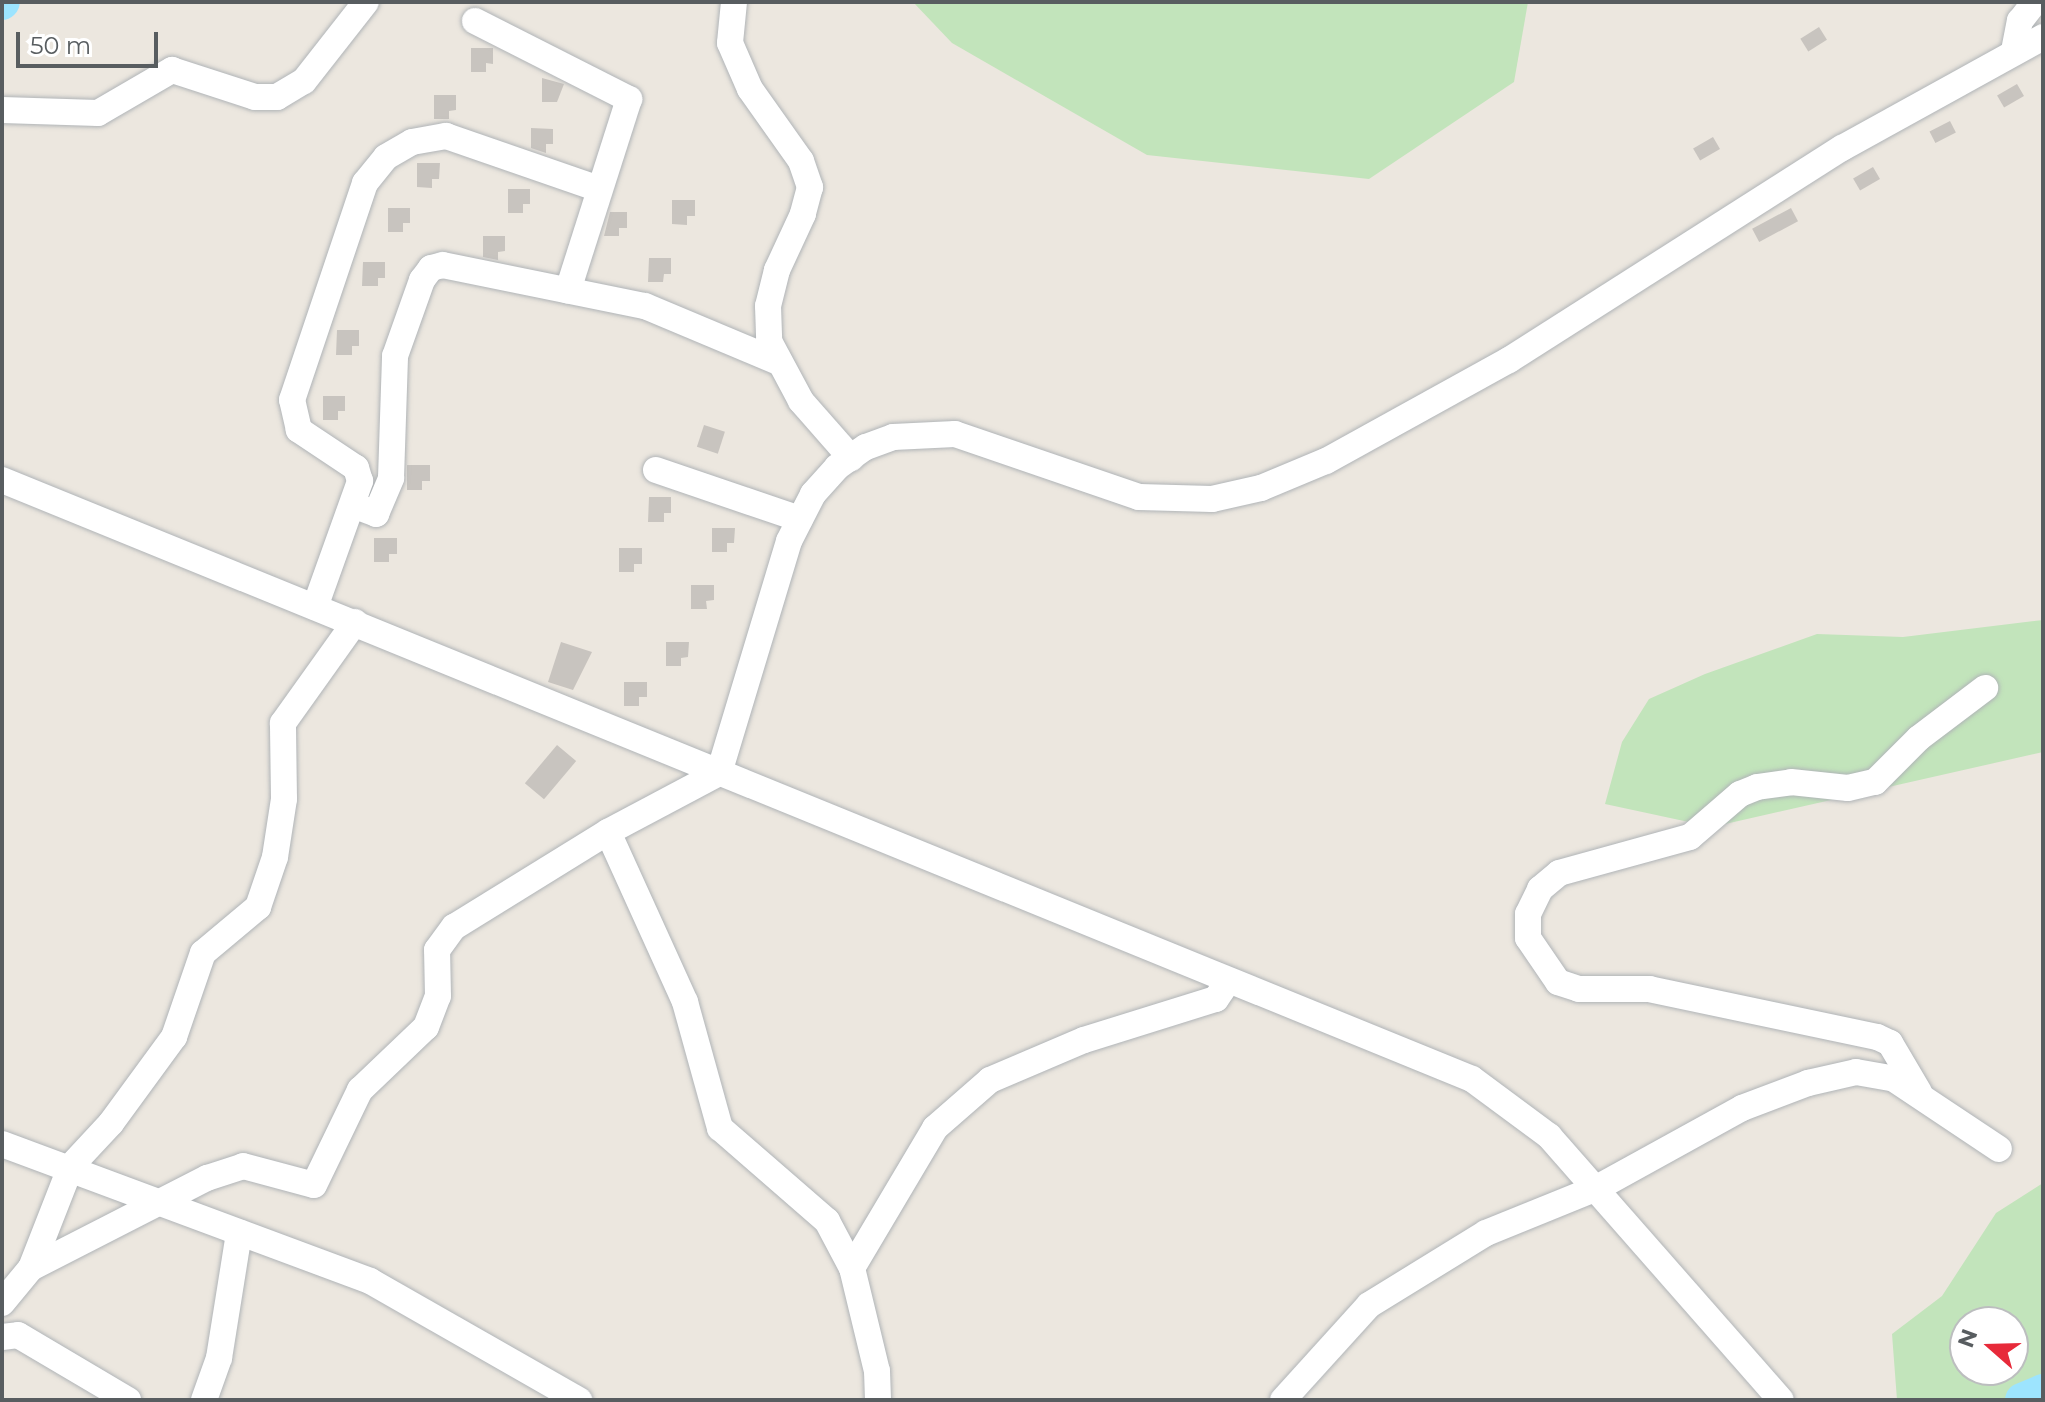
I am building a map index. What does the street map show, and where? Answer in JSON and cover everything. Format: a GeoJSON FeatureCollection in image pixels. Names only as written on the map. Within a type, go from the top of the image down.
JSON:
{"type":"FeatureCollection","features":[{"type":"Feature","properties":{"kind":"street"},"geometry":{"type":"LineString","coordinates":[[2,110],[98,113],[172,70],[255,97],[277,97],[304,81],[366,2]]}},
{"type":"Feature","properties":{"kind":"street"},"geometry":{"type":"LineString","coordinates":[[734,2],[730,43],[750,89],[801,161],[810,187],[768,306],[776,361],[801,401],[851,458]]}},
{"type":"Feature","properties":{"kind":"street"},"geometry":{"type":"LineString","coordinates":[[2014,51],[2020,21],[2035,2]]}},
{"type":"Feature","properties":{"kind":"street"},"geometry":{"type":"LineString","coordinates":[[475,21],[629,99],[568,290]]}},
{"type":"Feature","properties":{"kind":"street"},"geometry":{"type":"LineString","coordinates":[[31,1268],[159,1202],[243,1166],[314,1185],[360,1090],[426,1027],[438,996],[437,950],[454,927],[608,832],[719,773],[800,519],[813,494],[851,458],[893,437],[955,434],[1139,497],[1212,499],[1261,488],[1326,461],[1509,360],[1842,148],[2043,37]]}},
{"type":"Feature","properties":{"kind":"street"},"geometry":{"type":"LineString","coordinates":[[315,607],[360,481],[356,468],[299,430],[292,400],[365,183],[386,157],[412,142],[446,136],[599,189]]}},
{"type":"Feature","properties":{"kind":"street"},"geometry":{"type":"LineString","coordinates":[[353,505],[376,514],[391,478],[395,356],[431,268],[443,265],[645,306],[776,361]]}},
{"type":"Feature","properties":{"kind":"street"},"geometry":{"type":"LineString","coordinates":[[656,470],[800,519]]}},
{"type":"Feature","properties":{"kind":"street"},"geometry":{"type":"LineString","coordinates":[[2,480],[1472,1079],[1549,1136],[1781,1400]]}},
{"type":"Feature","properties":{"kind":"street"},"geometry":{"type":"LineString","coordinates":[[2,1303],[31,1268],[71,1166],[111,1123],[174,1037],[203,953],[258,907],[275,857],[284,799],[283,723],[355,622]]}},
{"type":"Feature","properties":{"kind":"street"},"geometry":{"type":"LineString","coordinates":[[1919,1092],[1890,1043],[1877,1037],[1650,989],[1579,989],[1558,982],[1528,938],[1528,914],[1540,889],[1559,873],[1690,837],[1740,794],[1757,787],[1791,782],[1848,788],[1875,782],[1919,738],[1985,688]]}},
{"type":"Feature","properties":{"kind":"street"},"geometry":{"type":"LineString","coordinates":[[608,832],[685,1002],[720,1128],[827,1221],[852,1268],[877,1371],[878,1400]]}},
{"type":"Feature","properties":{"kind":"street"},"geometry":{"type":"LineString","coordinates":[[852,1268],[935,1128],[990,1080],[1084,1040],[1216,999],[1228,981]]}},
{"type":"Feature","properties":{"kind":"street"},"geometry":{"type":"LineString","coordinates":[[1283,1400],[1369,1305],[1486,1233],[1597,1188],[1742,1108],[1808,1083],[1856,1072],[1894,1079],[1919,1092],[1999,1149]]}},
{"type":"Feature","properties":{"kind":"street"},"geometry":{"type":"LineString","coordinates":[[2,1144],[71,1166],[370,1281],[579,1400]]}},
{"type":"Feature","properties":{"kind":"street"},"geometry":{"type":"LineString","coordinates":[[204,1400],[219,1358],[239,1233]]}},
{"type":"Feature","properties":{"kind":"street"},"geometry":{"type":"LineString","coordinates":[[2,1337],[18,1335],[128,1400]]}},
{"type":"Feature","properties":{"kind":"green space"},"geometry":{"type":"Polygon","coordinates":[[[913,2],[1528,2],[1514,82],[1369,179],[1147,155],[952,43],[913,2]]]}},
{"type":"Feature","properties":{"kind":"green space"},"geometry":{"type":"Polygon","coordinates":[[[2043,620],[2043,752],[1712,827],[1605,804],[1622,742],[1649,699],[1705,674],[1817,634],[1903,637],[2043,620]]]}},
{"type":"Feature","properties":{"kind":"green space"},"geometry":{"type":"Polygon","coordinates":[[[2043,1183],[2043,1400],[1897,1400],[1892,1334],[1942,1296],[1996,1213],[2043,1183]]]}},
{"type":"Feature","properties":{"kind":"building"},"geometry":{"type":"Polygon","coordinates":[[[1819,27],[1827,40],[1808,51],[1800,39],[1819,27]]]}},
{"type":"Feature","properties":{"kind":"building"},"geometry":{"type":"Polygon","coordinates":[[[471,48],[493,48],[493,64],[486,63],[486,72],[471,72],[471,48]]]}},
{"type":"Feature","properties":{"kind":"building"},"geometry":{"type":"Polygon","coordinates":[[[542,78],[564,84],[557,102],[542,102],[542,78]]]}},
{"type":"Feature","properties":{"kind":"building"},"geometry":{"type":"Polygon","coordinates":[[[2017,84],[2024,96],[2004,108],[1997,96],[2017,84]]]}},
{"type":"Feature","properties":{"kind":"building"},"geometry":{"type":"Polygon","coordinates":[[[434,95],[456,95],[456,110],[449,111],[449,119],[434,119],[434,95]]]}},
{"type":"Feature","properties":{"kind":"building"},"geometry":{"type":"Polygon","coordinates":[[[1950,121],[1956,133],[1935,143],[1930,131],[1950,121]]]}},
{"type":"Feature","properties":{"kind":"building"},"geometry":{"type":"Polygon","coordinates":[[[531,128],[553,129],[553,144],[546,144],[546,153],[531,148],[531,128]]]}},
{"type":"Feature","properties":{"kind":"building"},"geometry":{"type":"Polygon","coordinates":[[[1713,137],[1720,149],[1700,161],[1693,148],[1713,137]]]}},
{"type":"Feature","properties":{"kind":"building"},"geometry":{"type":"Polygon","coordinates":[[[417,163],[440,163],[439,179],[432,179],[432,188],[417,187],[417,163]]]}},
{"type":"Feature","properties":{"kind":"building"},"geometry":{"type":"Polygon","coordinates":[[[1873,167],[1880,179],[1860,191],[1853,178],[1873,167]]]}},
{"type":"Feature","properties":{"kind":"building"},"geometry":{"type":"Polygon","coordinates":[[[508,189],[530,189],[530,204],[523,204],[523,213],[508,213],[508,189]]]}},
{"type":"Feature","properties":{"kind":"building"},"geometry":{"type":"Polygon","coordinates":[[[672,200],[695,200],[695,216],[687,216],[687,225],[672,224],[672,200]]]}},
{"type":"Feature","properties":{"kind":"building"},"geometry":{"type":"Polygon","coordinates":[[[388,208],[410,208],[410,223],[403,223],[403,232],[388,232],[388,208]]]}},
{"type":"Feature","properties":{"kind":"building"},"geometry":{"type":"Polygon","coordinates":[[[1791,208],[1798,221],[1759,242],[1752,229],[1791,208]]]}},
{"type":"Feature","properties":{"kind":"building"},"geometry":{"type":"Polygon","coordinates":[[[610,212],[627,212],[627,228],[619,228],[619,236],[604,236],[610,212]]]}},
{"type":"Feature","properties":{"kind":"building"},"geometry":{"type":"Polygon","coordinates":[[[483,236],[505,236],[505,251],[498,252],[498,260],[483,257],[483,236]]]}},
{"type":"Feature","properties":{"kind":"building"},"geometry":{"type":"Polygon","coordinates":[[[649,258],[671,258],[671,274],[664,274],[663,282],[648,282],[649,258]]]}},
{"type":"Feature","properties":{"kind":"building"},"geometry":{"type":"Polygon","coordinates":[[[363,262],[385,262],[385,278],[378,278],[378,286],[362,286],[363,262]]]}},
{"type":"Feature","properties":{"kind":"building"},"geometry":{"type":"Polygon","coordinates":[[[337,330],[359,330],[359,346],[352,346],[352,355],[336,355],[337,330]]]}},
{"type":"Feature","properties":{"kind":"building"},"geometry":{"type":"Polygon","coordinates":[[[323,396],[345,396],[345,411],[338,411],[338,420],[323,420],[323,396]]]}},
{"type":"Feature","properties":{"kind":"building"},"geometry":{"type":"Polygon","coordinates":[[[704,425],[725,432],[718,454],[697,447],[704,425]]]}},
{"type":"Feature","properties":{"kind":"building"},"geometry":{"type":"Polygon","coordinates":[[[407,465],[430,465],[430,481],[422,481],[422,490],[407,490],[407,465]]]}},
{"type":"Feature","properties":{"kind":"building"},"geometry":{"type":"Polygon","coordinates":[[[649,497],[671,497],[671,513],[664,513],[664,522],[648,522],[649,497]]]}},
{"type":"Feature","properties":{"kind":"building"},"geometry":{"type":"Polygon","coordinates":[[[712,528],[735,528],[734,543],[727,543],[727,552],[712,552],[712,528]]]}},
{"type":"Feature","properties":{"kind":"building"},"geometry":{"type":"Polygon","coordinates":[[[374,538],[397,538],[397,554],[389,554],[389,562],[374,562],[374,538]]]}},
{"type":"Feature","properties":{"kind":"building"},"geometry":{"type":"Polygon","coordinates":[[[619,548],[642,548],[642,564],[634,564],[634,572],[619,572],[619,548]]]}},
{"type":"Feature","properties":{"kind":"building"},"geometry":{"type":"Polygon","coordinates":[[[691,585],[714,585],[714,600],[706,601],[707,609],[691,609],[691,585]]]}},
{"type":"Feature","properties":{"kind":"building"},"geometry":{"type":"Polygon","coordinates":[[[561,642],[592,652],[573,690],[548,682],[561,642]]]}},
{"type":"Feature","properties":{"kind":"building"},"geometry":{"type":"Polygon","coordinates":[[[666,642],[689,642],[688,657],[681,658],[681,666],[666,666],[666,642]]]}},
{"type":"Feature","properties":{"kind":"building"},"geometry":{"type":"Polygon","coordinates":[[[624,682],[647,682],[647,697],[639,697],[639,706],[624,706],[624,682]]]}},
{"type":"Feature","properties":{"kind":"building"},"geometry":{"type":"Polygon","coordinates":[[[557,745],[576,761],[544,799],[525,783],[557,745]]]}},
{"type":"Feature","properties":{"kind":"waterway"},"geometry":{"type":"LineString","coordinates":[[2022,1400],[2043,1391]]}}]}
